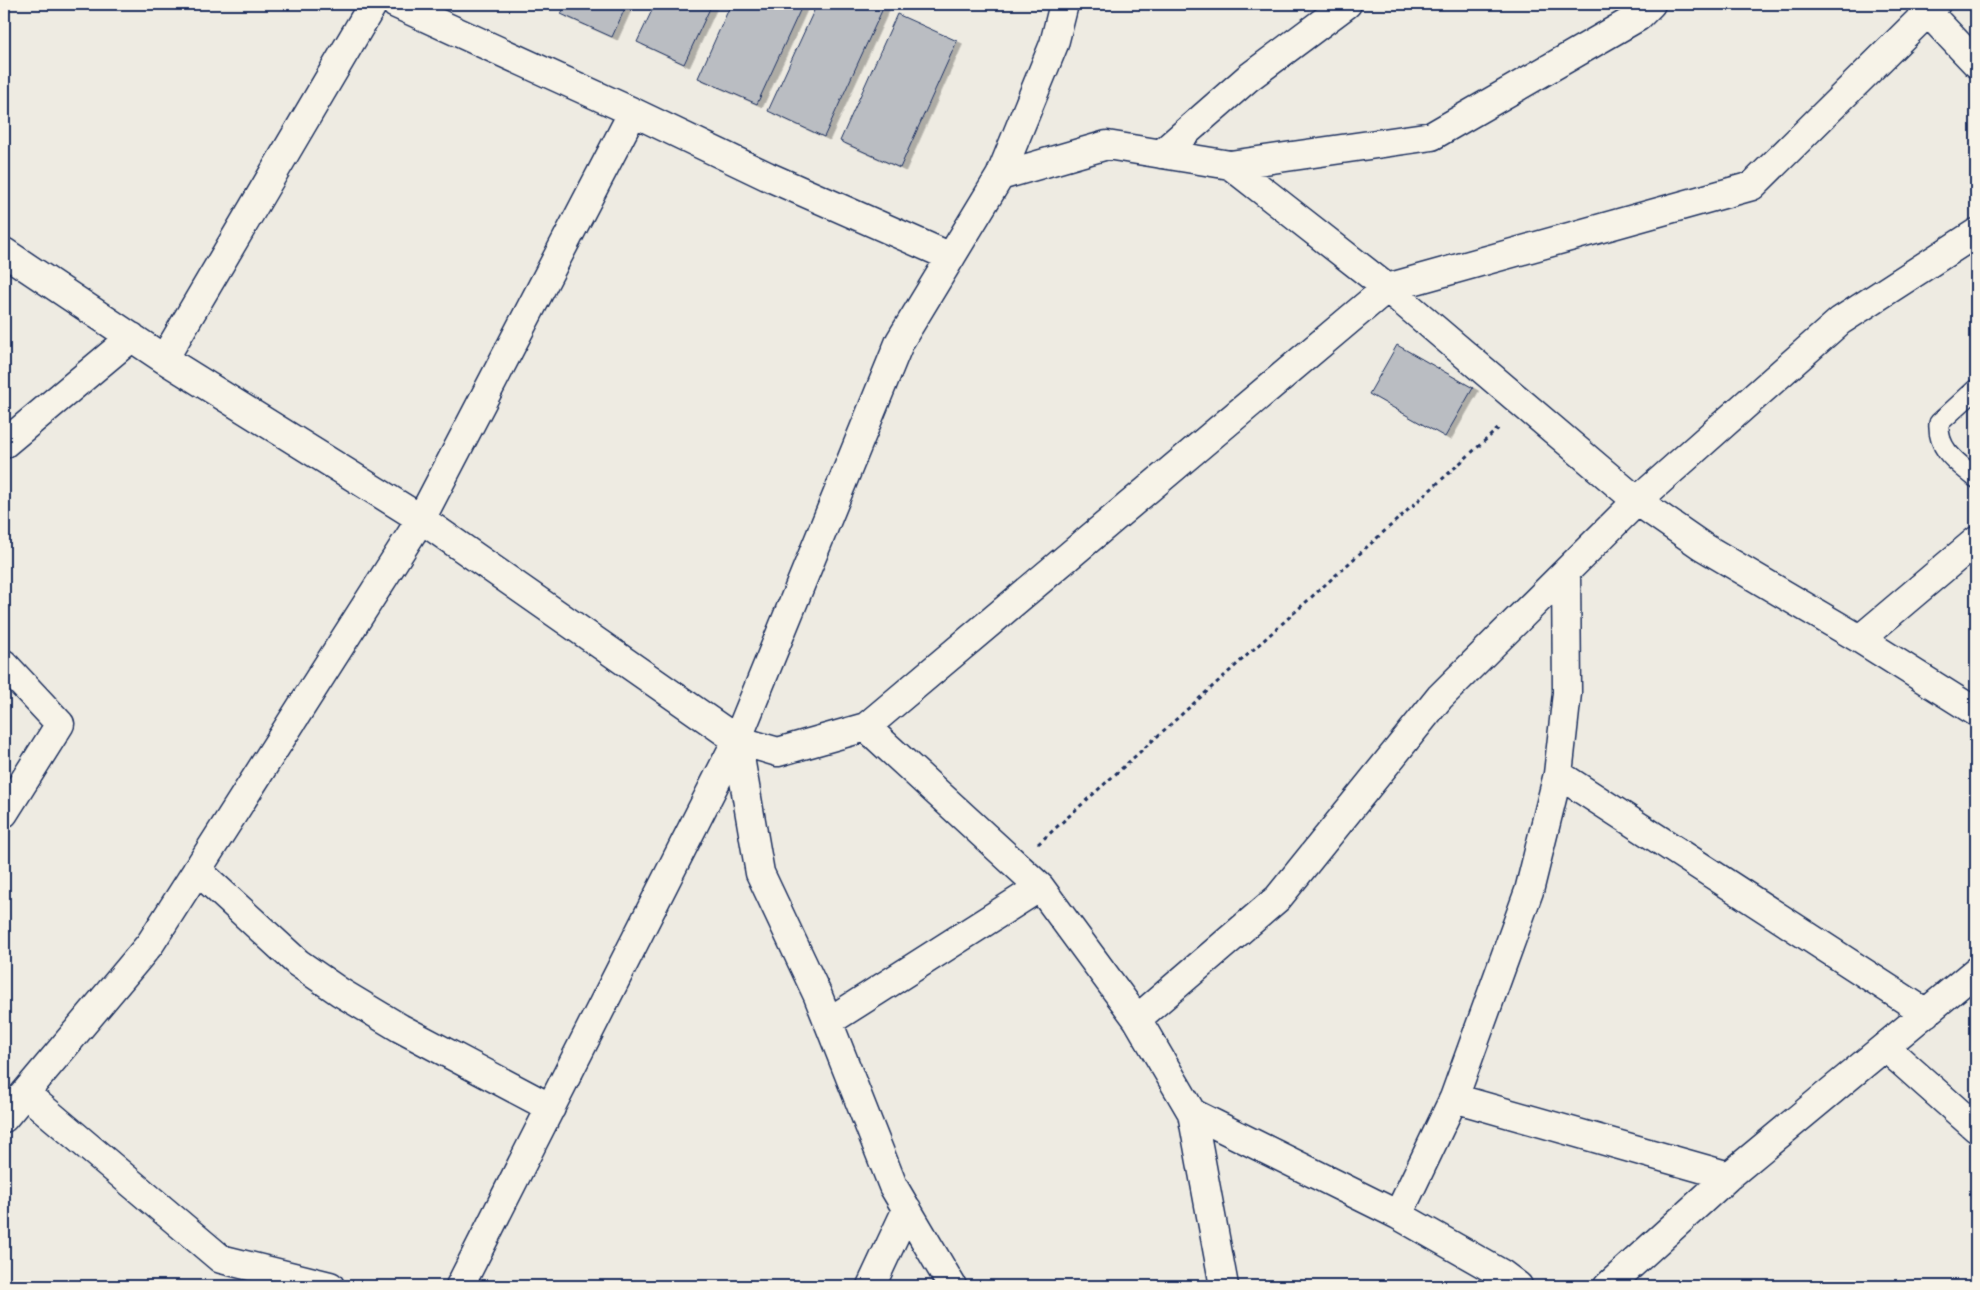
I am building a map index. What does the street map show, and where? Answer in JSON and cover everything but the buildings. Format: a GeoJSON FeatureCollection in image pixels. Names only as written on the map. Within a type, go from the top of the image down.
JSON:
{"type":"FeatureCollection","features":[{"type":"Feature","properties":{"kind":"street"},"geometry":{"type":"LineString","coordinates":[[164,359],[373,4]]}},
{"type":"Feature","properties":{"kind":"street"},"geometry":{"type":"LineString","coordinates":[[396,4],[633,112],[767,176],[951,257]]}},
{"type":"Feature","properties":{"kind":"street"},"geometry":{"type":"LineString","coordinates":[[460,1286],[737,740],[900,341],[1000,176],[1054,44],[1064,4]]}},
{"type":"Feature","properties":{"kind":"street"},"geometry":{"type":"LineString","coordinates":[[1161,154],[1248,78],[1347,4]]}},
{"type":"Feature","properties":{"kind":"street"},"geometry":{"type":"LineString","coordinates":[[1000,176],[1106,145],[1230,166],[1432,136],[1638,17],[1651,4]]}},
{"type":"Feature","properties":{"kind":"street"},"geometry":{"type":"LineString","coordinates":[[4,252],[164,359],[421,519],[737,740],[778,752],[866,727],[1387,288],[1752,186],[1928,7],[1976,63]]}},
{"type":"Feature","properties":{"kind":"street"},"geometry":{"type":"LineString","coordinates":[[4,1118],[150,944],[421,519],[633,112]]}},
{"type":"Feature","properties":{"kind":"street"},"geometry":{"type":"LineString","coordinates":[[1230,166],[1387,288],[1637,502],[1702,546],[1860,639],[1976,712]]}},
{"type":"Feature","properties":{"kind":"street"},"geometry":{"type":"LineString","coordinates":[[1137,1019],[1278,898],[1440,697],[1637,502],[1840,321],[1976,233]]}},
{"type":"Feature","properties":{"kind":"street"},"geometry":{"type":"LineString","coordinates":[[4,444],[132,337]]}},
{"type":"Feature","properties":{"kind":"street"},"geometry":{"type":"LineString","coordinates":[[1860,639],[1976,541]]}},
{"type":"Feature","properties":{"kind":"street"},"geometry":{"type":"LineString","coordinates":[[1398,1215],[1454,1098],[1529,891],[1558,774],[1566,692],[1566,572]]}},
{"type":"Feature","properties":{"kind":"street"},"geometry":{"type":"LineString","coordinates":[[4,664],[60,724],[4,813]]}},
{"type":"Feature","properties":{"kind":"street"},"geometry":{"type":"LineString","coordinates":[[866,727],[1040,887],[1137,1019],[1192,1113],[1224,1286]]}},
{"type":"Feature","properties":{"kind":"street"},"geometry":{"type":"LineString","coordinates":[[737,740],[760,873],[828,1022],[893,1186],[952,1286]]}},
{"type":"Feature","properties":{"kind":"street"},"geometry":{"type":"LineString","coordinates":[[1558,774],[1926,1013]]}},
{"type":"Feature","properties":{"kind":"street"},"geometry":{"type":"LineString","coordinates":[[197,870],[298,963],[340,992],[400,1028],[551,1108]]}},
{"type":"Feature","properties":{"kind":"street"},"geometry":{"type":"LineString","coordinates":[[828,1022],[1040,887]]}},
{"type":"Feature","properties":{"kind":"street"},"geometry":{"type":"LineString","coordinates":[[1608,1286],[1729,1176],[1976,971]]}},
{"type":"Feature","properties":{"kind":"street"},"geometry":{"type":"LineString","coordinates":[[1885,1047],[1976,1128]]}},
{"type":"Feature","properties":{"kind":"street"},"geometry":{"type":"LineString","coordinates":[[26,1094],[221,1259],[330,1286]]}},
{"type":"Feature","properties":{"kind":"street"},"geometry":{"type":"LineString","coordinates":[[1454,1098],[1729,1176]]}},
{"type":"Feature","properties":{"kind":"street"},"geometry":{"type":"LineString","coordinates":[[1192,1113],[1398,1215],[1502,1274],[1518,1286]]}},
{"type":"Feature","properties":{"kind":"street"},"geometry":{"type":"LineString","coordinates":[[871,1286],[906,1209]]}},
{"type":"Feature","properties":{"kind":"lane"},"geometry":{"type":"LineString","coordinates":[[1976,389],[1939,423],[1938,431],[1944,449],[1976,478]]}},
{"type":"Feature","properties":{"kind":"path"},"geometry":{"type":"LineString","coordinates":[[1015,864],[1524,405]]}}]}
